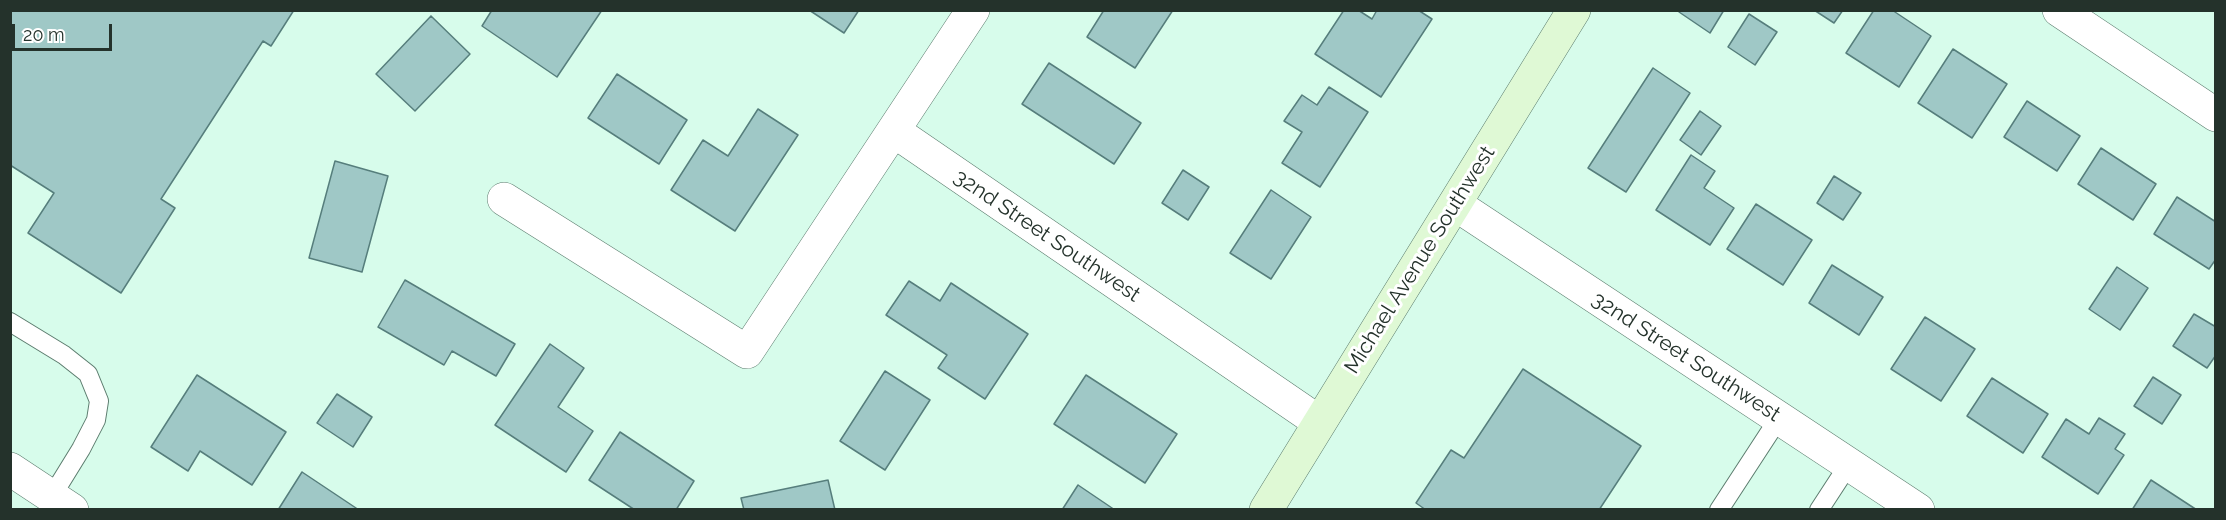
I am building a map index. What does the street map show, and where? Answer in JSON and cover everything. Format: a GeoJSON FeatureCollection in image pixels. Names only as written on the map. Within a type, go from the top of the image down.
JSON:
{"type":"FeatureCollection","features":[{"type":"Feature","properties":{"kind":"street"},"geometry":{"type":"LineString","coordinates":[[504,199],[747,352],[973,10]]}},
{"type":"Feature","properties":{"kind":"street","name":"Michael Avenue Southwest"},"geometry":{"type":"LineString","coordinates":[[1266,510],[1574,10]]}},
{"type":"Feature","properties":{"kind":"street"},"geometry":{"type":"LineString","coordinates":[[2059,10],[2216,115]]}},
{"type":"Feature","properties":{"kind":"street","name":"32nd Street Southwest"},"geometry":{"type":"LineString","coordinates":[[894,131],[1319,422]]}},
{"type":"Feature","properties":{"kind":"street","name":"32nd Street Southwest"},"geometry":{"type":"LineString","coordinates":[[1455,204],[1918,510]]}},
{"type":"Feature","properties":{"kind":"street"},"geometry":{"type":"LineString","coordinates":[[10,469],[62,503]]}},
{"type":"Feature","properties":{"kind":"lane"},"geometry":{"type":"LineString","coordinates":[[10,322],[64,355],[88,374],[99,401],[96,420],[81,449],[62,503]]}},
{"type":"Feature","properties":{"kind":"lane"},"geometry":{"type":"LineString","coordinates":[[1719,510],[1779,418]]}},
{"type":"Feature","properties":{"kind":"lane"},"geometry":{"type":"LineString","coordinates":[[1819,510],[1849,464]]}},
{"type":"Feature","properties":{"kind":"building"},"geometry":{"type":"Polygon","coordinates":[[[10,10],[294,10],[271,46],[263,41],[161,199],[175,208],[121,293],[28,233],[54,193],[10,165],[10,10]]]}},
{"type":"Feature","properties":{"kind":"building"},"geometry":{"type":"Polygon","coordinates":[[[492,10],[602,10],[557,77],[482,26],[492,10]]]}},
{"type":"Feature","properties":{"kind":"building"},"geometry":{"type":"Polygon","coordinates":[[[809,10],[859,10],[844,33],[809,10]]]}},
{"type":"Feature","properties":{"kind":"building"},"geometry":{"type":"Polygon","coordinates":[[[1104,10],[1173,10],[1135,68],[1087,37],[1104,10]]]}},
{"type":"Feature","properties":{"kind":"building"},"geometry":{"type":"Polygon","coordinates":[[[1344,10],[1358,10],[1372,19],[1377,10],[1418,10],[1432,19],[1381,97],[1315,54],[1344,10]]]}},
{"type":"Feature","properties":{"kind":"building"},"geometry":{"type":"Polygon","coordinates":[[[1680,10],[1724,10],[1710,33],[1679,12],[1680,10]]]}},
{"type":"Feature","properties":{"kind":"building"},"geometry":{"type":"Polygon","coordinates":[[[1814,10],[1843,10],[1834,23],[1814,10]]]}},
{"type":"Feature","properties":{"kind":"building"},"geometry":{"type":"Polygon","coordinates":[[[1874,10],[1892,10],[1931,36],[1899,87],[1846,53],[1874,10]]]}},
{"type":"Feature","properties":{"kind":"building"},"geometry":{"type":"Polygon","coordinates":[[[1749,14],[1777,32],[1755,65],[1728,47],[1749,14]]]}},
{"type":"Feature","properties":{"kind":"building"},"geometry":{"type":"Polygon","coordinates":[[[431,16],[470,54],[415,111],[376,74],[431,16]]]}},
{"type":"Feature","properties":{"kind":"building"},"geometry":{"type":"Polygon","coordinates":[[[1953,49],[2007,84],[1972,138],[1918,103],[1953,49]]]}},
{"type":"Feature","properties":{"kind":"building"},"geometry":{"type":"Polygon","coordinates":[[[1049,63],[1141,123],[1114,164],[1022,104],[1049,63]]]}},
{"type":"Feature","properties":{"kind":"building"},"geometry":{"type":"Polygon","coordinates":[[[1653,68],[1690,93],[1626,192],[1588,168],[1653,68]]]}},
{"type":"Feature","properties":{"kind":"building"},"geometry":{"type":"Polygon","coordinates":[[[617,74],[687,120],[659,164],[588,118],[617,74]]]}},
{"type":"Feature","properties":{"kind":"building"},"geometry":{"type":"Polygon","coordinates":[[[1329,87],[1368,112],[1320,187],[1282,163],[1302,132],[1284,121],[1302,95],[1317,105],[1329,87]]]}},
{"type":"Feature","properties":{"kind":"building"},"geometry":{"type":"Polygon","coordinates":[[[2027,101],[2080,136],[2057,171],[2004,137],[2027,101]]]}},
{"type":"Feature","properties":{"kind":"building"},"geometry":{"type":"Polygon","coordinates":[[[758,109],[798,135],[735,231],[671,190],[703,140],[728,156],[758,109]]]}},
{"type":"Feature","properties":{"kind":"building"},"geometry":{"type":"Polygon","coordinates":[[[1700,111],[1721,126],[1701,155],[1680,140],[1700,111]]]}},
{"type":"Feature","properties":{"kind":"building"},"geometry":{"type":"Polygon","coordinates":[[[2101,148],[2156,184],[2133,220],[2078,184],[2101,148]]]}},
{"type":"Feature","properties":{"kind":"building"},"geometry":{"type":"Polygon","coordinates":[[[1691,155],[1715,171],[1704,188],[1734,208],[1710,245],[1656,210],[1691,155]]]}},
{"type":"Feature","properties":{"kind":"building"},"geometry":{"type":"Polygon","coordinates":[[[335,161],[388,176],[362,272],[309,258],[335,161]]]}},
{"type":"Feature","properties":{"kind":"building"},"geometry":{"type":"Polygon","coordinates":[[[1183,170],[1209,187],[1188,220],[1162,203],[1183,170]]]}},
{"type":"Feature","properties":{"kind":"building"},"geometry":{"type":"Polygon","coordinates":[[[1834,176],[1861,193],[1843,220],[1817,203],[1834,176]]]}},
{"type":"Feature","properties":{"kind":"building"},"geometry":{"type":"Polygon","coordinates":[[[1271,190],[1311,217],[1271,279],[1230,253],[1271,190]]]}},
{"type":"Feature","properties":{"kind":"building"},"geometry":{"type":"Polygon","coordinates":[[[2177,197],[2216,222],[2216,259],[2209,269],[2154,234],[2177,197]]]}},
{"type":"Feature","properties":{"kind":"building"},"geometry":{"type":"Polygon","coordinates":[[[1756,204],[1812,240],[1783,285],[1727,249],[1756,204]]]}},
{"type":"Feature","properties":{"kind":"building"},"geometry":{"type":"Polygon","coordinates":[[[1832,265],[1883,297],[1859,335],[1809,303],[1832,265]]]}},
{"type":"Feature","properties":{"kind":"building"},"geometry":{"type":"Polygon","coordinates":[[[2117,267],[2148,288],[2120,330],[2089,309],[2117,267]]]}},
{"type":"Feature","properties":{"kind":"building"},"geometry":{"type":"Polygon","coordinates":[[[405,280],[515,344],[496,376],[452,351],[444,365],[378,327],[405,280]]]}},
{"type":"Feature","properties":{"kind":"building"},"geometry":{"type":"Polygon","coordinates":[[[909,281],[940,301],[951,283],[1028,334],[985,399],[938,368],[947,355],[886,315],[909,281]]]}},
{"type":"Feature","properties":{"kind":"building"},"geometry":{"type":"Polygon","coordinates":[[[2194,314],[2216,327],[2216,355],[2207,368],[2173,346],[2194,314]]]}},
{"type":"Feature","properties":{"kind":"building"},"geometry":{"type":"Polygon","coordinates":[[[1925,317],[1975,349],[1941,401],[1891,369],[1925,317]]]}},
{"type":"Feature","properties":{"kind":"building"},"geometry":{"type":"Polygon","coordinates":[[[550,344],[584,368],[558,407],[593,431],[566,472],[495,425],[550,344]]]}},
{"type":"Feature","properties":{"kind":"building"},"geometry":{"type":"Polygon","coordinates":[[[1523,369],[1641,446],[1599,510],[1426,510],[1416,503],[1451,450],[1464,458],[1523,369]]]}},
{"type":"Feature","properties":{"kind":"building"},"geometry":{"type":"Polygon","coordinates":[[[885,371],[930,400],[885,470],[840,441],[885,371]]]}},
{"type":"Feature","properties":{"kind":"building"},"geometry":{"type":"Polygon","coordinates":[[[197,375],[286,432],[252,485],[200,451],[188,471],[151,447],[197,375]]]}},
{"type":"Feature","properties":{"kind":"building"},"geometry":{"type":"Polygon","coordinates":[[[1086,375],[1177,434],[1145,483],[1054,424],[1086,375]]]}},
{"type":"Feature","properties":{"kind":"building"},"geometry":{"type":"Polygon","coordinates":[[[2153,377],[2181,395],[2162,424],[2134,406],[2153,377]]]}},
{"type":"Feature","properties":{"kind":"building"},"geometry":{"type":"Polygon","coordinates":[[[1992,378],[2048,414],[2023,453],[1967,416],[1992,378]]]}},
{"type":"Feature","properties":{"kind":"building"},"geometry":{"type":"Polygon","coordinates":[[[337,394],[372,417],[353,447],[317,423],[337,394]]]}},
{"type":"Feature","properties":{"kind":"building"},"geometry":{"type":"Polygon","coordinates":[[[2099,418],[2125,434],[2115,449],[2124,455],[2098,494],[2042,457],[2066,419],[2089,434],[2099,418]]]}},
{"type":"Feature","properties":{"kind":"building"},"geometry":{"type":"Polygon","coordinates":[[[620,432],[694,481],[676,510],[635,510],[589,480],[620,432]]]}},
{"type":"Feature","properties":{"kind":"building"},"geometry":{"type":"Polygon","coordinates":[[[302,472],[359,510],[278,510],[302,472]]]}},
{"type":"Feature","properties":{"kind":"building"},"geometry":{"type":"Polygon","coordinates":[[[828,480],[835,510],[744,510],[741,498],[828,480]]]}},
{"type":"Feature","properties":{"kind":"building"},"geometry":{"type":"Polygon","coordinates":[[[2151,480],[2197,510],[2132,510],[2151,480]]]}},
{"type":"Feature","properties":{"kind":"building"},"geometry":{"type":"Polygon","coordinates":[[[1078,485],[1115,510],[1062,510],[1078,485]]]}}]}
